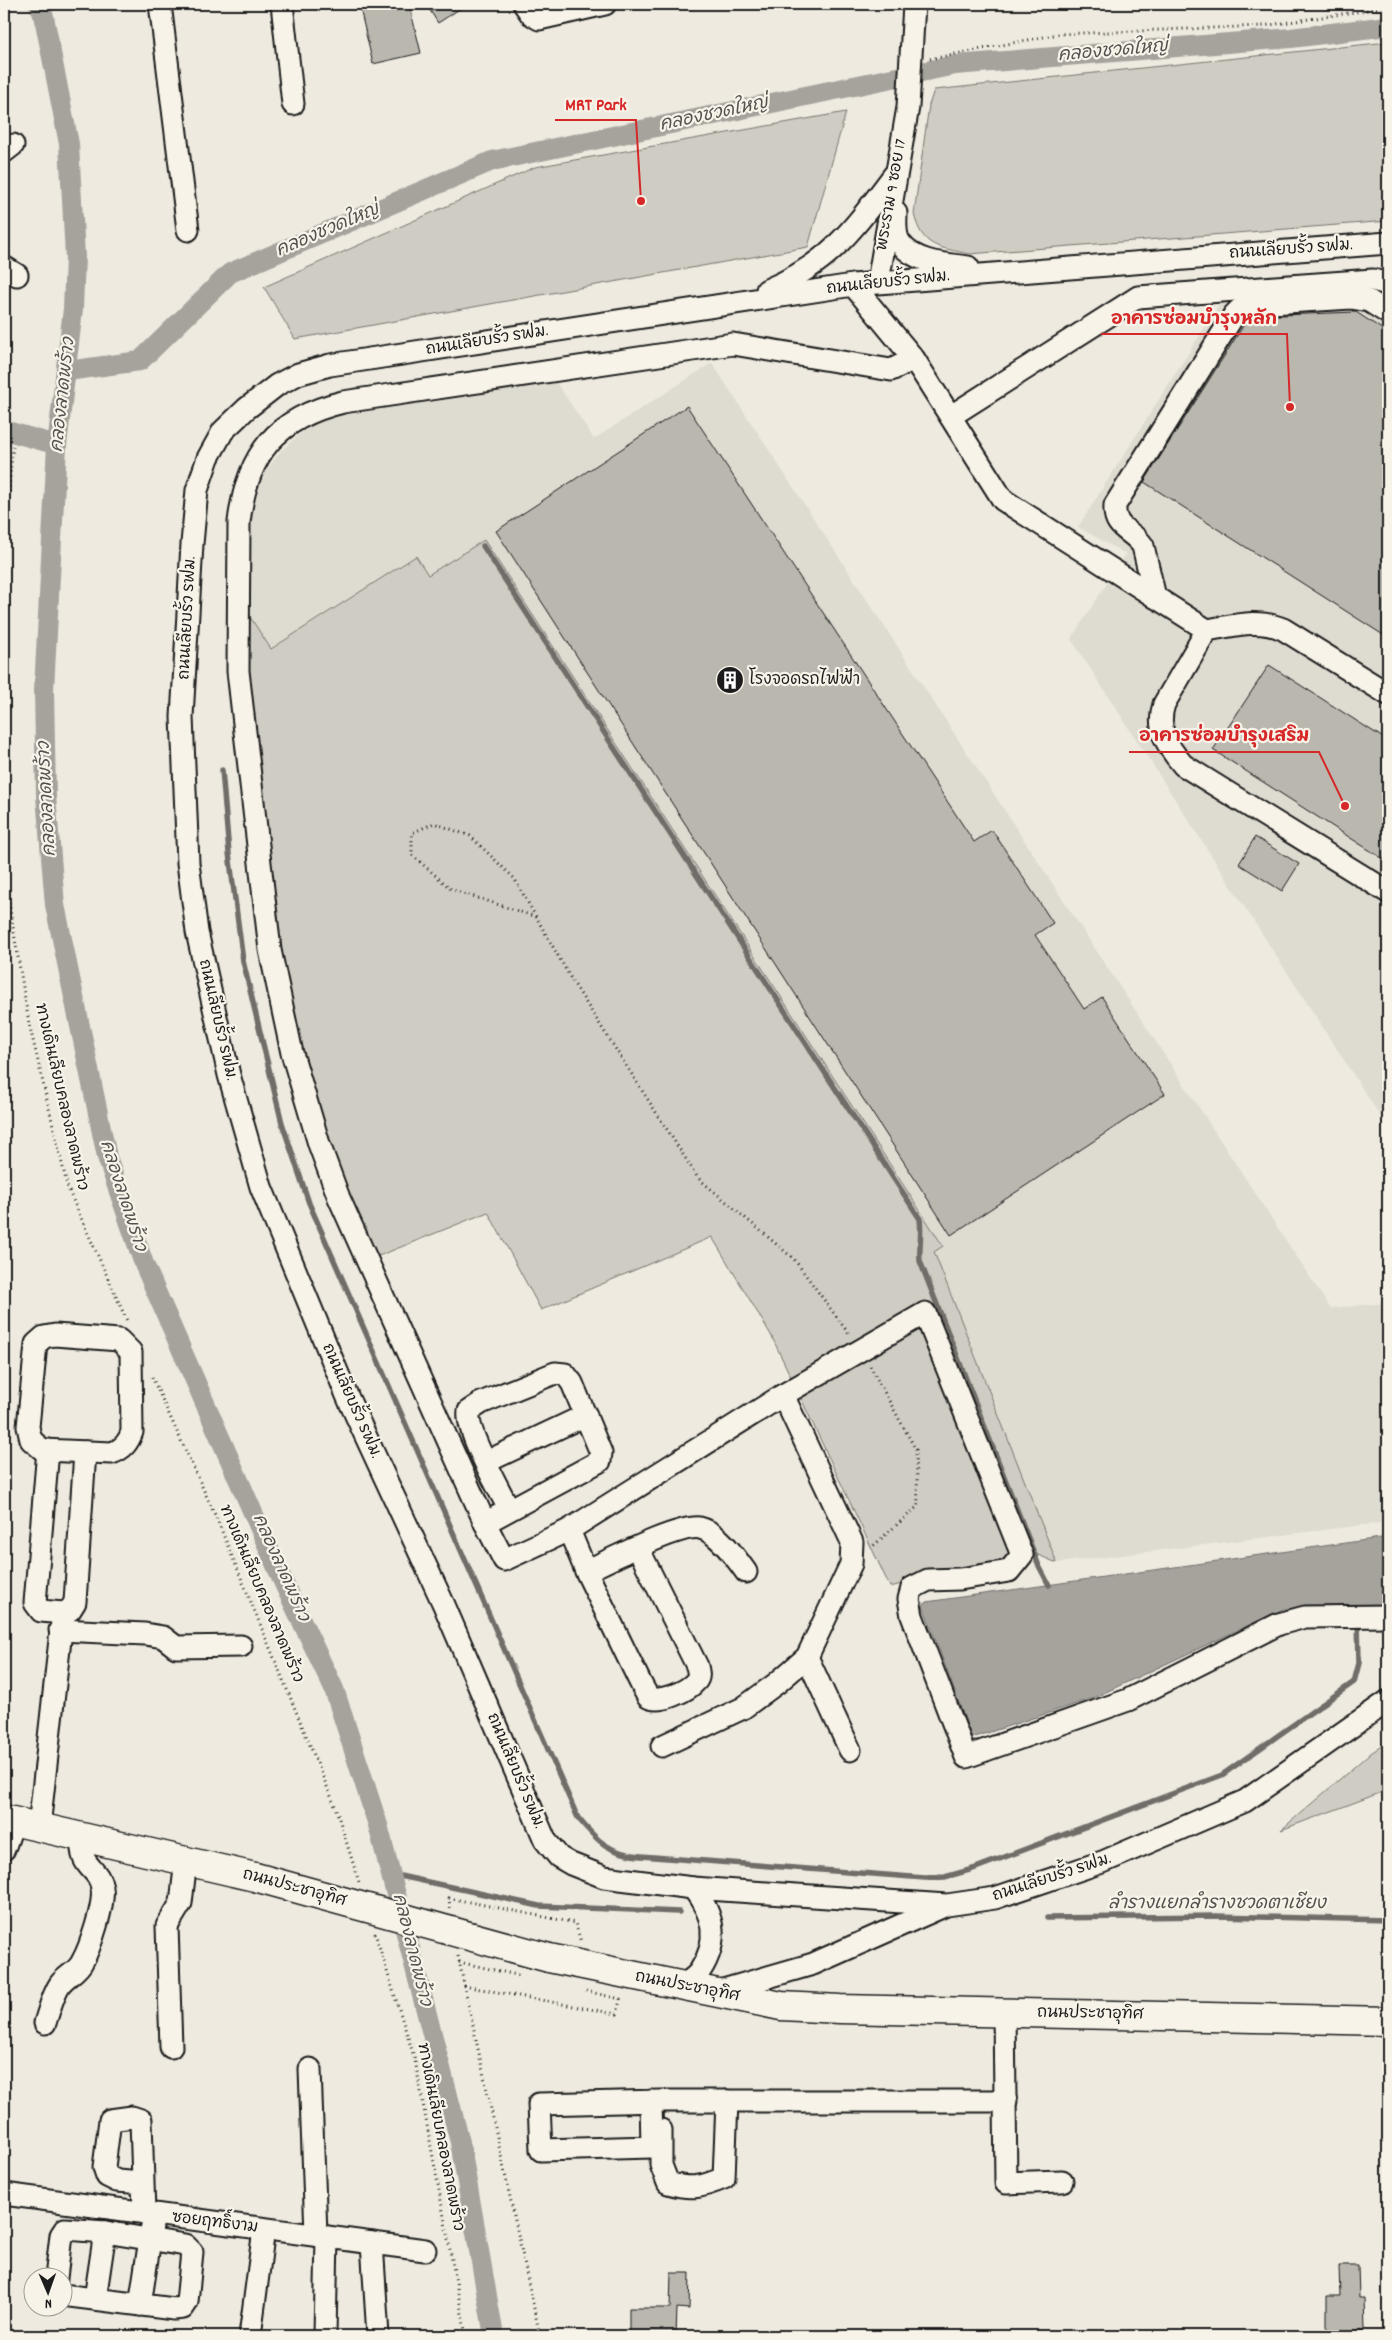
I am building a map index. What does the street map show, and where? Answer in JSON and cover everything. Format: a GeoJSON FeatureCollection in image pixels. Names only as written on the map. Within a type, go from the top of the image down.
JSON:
{"type":"FeatureCollection","features":[{"type":"Feature","properties":{"kind":"main road","name":"ถนนประชาอุทิศ"},"geometry":{"type":"LineString","coordinates":[[19,1823],[255,1877],[549,1958],[586,1978],[682,1986],[781,2006],[1388,2021]]}},
{"type":"Feature","properties":{"kind":"street"},"geometry":{"type":"LineString","coordinates":[[160,4],[188,230]]}},
{"type":"Feature","properties":{"kind":"street"},"geometry":{"type":"LineString","coordinates":[[282,4],[293,104]]}},
{"type":"Feature","properties":{"kind":"street"},"geometry":{"type":"LineString","coordinates":[[524,4],[531,14],[539,18],[575,6],[605,4]]}},
{"type":"Feature","properties":{"kind":"street","name":"พระราม 9 ซอย 17"},"geometry":{"type":"LineString","coordinates":[[878,282],[918,49],[914,4]]}},
{"type":"Feature","properties":{"kind":"street"},"geometry":{"type":"LineString","coordinates":[[896,173],[896,232],[900,244],[910,252],[928,260],[998,273]]}},
{"type":"Feature","properties":{"kind":"street"},"geometry":{"type":"LineString","coordinates":[[740,301],[791,280],[827,256],[858,224],[896,173]]}},
{"type":"Feature","properties":{"kind":"street","name":"ถนนเลียบรั้ว รฟม."},"geometry":{"type":"LineString","coordinates":[[1388,243],[853,285],[330,365],[298,374],[277,385],[246,409],[223,431],[208,458],[197,490],[182,717],[188,863],[197,932],[229,1075],[262,1187],[348,1398],[444,1606],[545,1840],[559,1857],[571,1864],[604,1877],[692,1888],[947,1905],[995,1898],[1105,1861],[1245,1801],[1388,1701]]}},
{"type":"Feature","properties":{"kind":"street"},"geometry":{"type":"LineString","coordinates":[[951,416],[1138,297],[1373,280],[1388,284]]}},
{"type":"Feature","properties":{"kind":"street"},"geometry":{"type":"LineString","coordinates":[[853,285],[914,359],[1003,500],[1207,630],[1252,622],[1274,625],[1388,694]]}},
{"type":"Feature","properties":{"kind":"street"},"geometry":{"type":"LineString","coordinates":[[1155,597],[1143,546],[1139,540],[1119,525],[1116,519],[1115,505],[1234,315],[1239,310],[1254,304],[1351,298],[1369,302],[1388,313]]}},
{"type":"Feature","properties":{"kind":"street"},"geometry":{"type":"LineString","coordinates":[[914,359],[890,370],[733,344],[343,402],[318,408],[300,416],[268,443],[248,476],[242,498],[239,522],[238,671],[270,950],[292,1053],[319,1144],[339,1198],[485,1523],[504,1560],[569,1530],[783,1395],[925,1313],[1022,1556],[1009,1571],[960,1580],[928,1580],[912,1588],[909,1599],[912,1616],[966,1756],[1128,1700],[1279,1624],[1305,1617],[1388,1616]]}},
{"type":"Feature","properties":{"kind":"street"},"geometry":{"type":"LineString","coordinates":[[1207,630],[1164,704],[1160,716],[1162,733],[1174,755],[1192,771],[1388,892]]}},
{"type":"Feature","properties":{"kind":"street"},"geometry":{"type":"LineString","coordinates":[[55,1335],[119,1340],[128,1347],[133,1358],[132,1432],[129,1440],[120,1450],[112,1453],[48,1450],[43,1450],[36,1445],[28,1434],[36,1344],[44,1337],[55,1335]]}},
{"type":"Feature","properties":{"kind":"street"},"geometry":{"type":"LineString","coordinates":[[485,1523],[508,1509],[600,1462],[601,1452],[572,1383],[565,1374],[555,1373],[481,1403],[469,1411],[468,1417],[508,1509]]}},
{"type":"Feature","properties":{"kind":"street"},"geometry":{"type":"LineString","coordinates":[[662,1746],[743,1708],[807,1657],[851,1564],[852,1542],[783,1395]]}},
{"type":"Feature","properties":{"kind":"street"},"geometry":{"type":"LineString","coordinates":[[486,1462],[586,1415]]}},
{"type":"Feature","properties":{"kind":"street"},"geometry":{"type":"LineString","coordinates":[[48,1450],[35,1603],[39,1610],[61,1621],[163,1637],[176,1647],[241,1646]]}},
{"type":"Feature","properties":{"kind":"street"},"geometry":{"type":"LineString","coordinates":[[4,1848],[19,1823],[61,1621],[75,1602],[85,1452]]}},
{"type":"Feature","properties":{"kind":"street"},"geometry":{"type":"LineString","coordinates":[[586,1571],[675,1530],[699,1528],[733,1552],[746,1572]]}},
{"type":"Feature","properties":{"kind":"street"},"geometry":{"type":"LineString","coordinates":[[569,1530],[586,1571],[648,1697],[658,1700],[673,1696],[696,1682],[699,1675],[697,1666],[638,1548]]}},
{"type":"Feature","properties":{"kind":"street"},"geometry":{"type":"LineString","coordinates":[[807,1657],[850,1750]]}},
{"type":"Feature","properties":{"kind":"street"},"geometry":{"type":"LineString","coordinates":[[45,2023],[60,1984],[82,1964],[101,1910],[102,1888],[96,1875],[86,1864],[81,1852],[82,1837]]}},
{"type":"Feature","properties":{"kind":"street"},"geometry":{"type":"LineString","coordinates":[[171,2047],[167,1926],[181,1904],[186,1860]]}},
{"type":"Feature","properties":{"kind":"street"},"geometry":{"type":"LineString","coordinates":[[682,1986],[699,1972],[712,1940],[710,1913],[692,1888]]}},
{"type":"Feature","properties":{"kind":"street"},"geometry":{"type":"LineString","coordinates":[[713,1992],[813,1964],[947,1905]]}},
{"type":"Feature","properties":{"kind":"street"},"geometry":{"type":"LineString","coordinates":[[1004,2012],[1006,2183],[1062,2181]]}},
{"type":"Feature","properties":{"kind":"street"},"geometry":{"type":"LineString","coordinates":[[310,2069],[322,2236],[325,2335]]}},
{"type":"Feature","properties":{"kind":"street"},"geometry":{"type":"LineString","coordinates":[[655,2101],[652,2147],[540,2150],[539,2104],[655,2101],[1006,2101]]}},
{"type":"Feature","properties":{"kind":"street"},"geometry":{"type":"LineString","coordinates":[[655,2101],[661,2165],[668,2183],[680,2187],[702,2188],[724,2178],[727,2101]]}},
{"type":"Feature","properties":{"kind":"street"},"geometry":{"type":"LineString","coordinates":[[140,2305],[150,2239],[149,2214],[144,2183]]}},
{"type":"Feature","properties":{"kind":"street","name":"ซอยฤทธิ์งาม"},"geometry":{"type":"LineString","coordinates":[[4,2194],[425,2250]]}},
{"type":"Feature","properties":{"kind":"street"},"geometry":{"type":"LineString","coordinates":[[57,2268],[61,2235],[66,2229],[105,2232],[185,2245],[192,2252],[187,2302],[182,2308],[174,2310],[72,2296]]}},
{"type":"Feature","properties":{"kind":"street"},"geometry":{"type":"LineString","coordinates":[[250,2336],[264,2229]]}},
{"type":"Feature","properties":{"kind":"street"},"geometry":{"type":"LineString","coordinates":[[94,2299],[105,2232]]}},
{"type":"Feature","properties":{"kind":"street"},"geometry":{"type":"LineString","coordinates":[[372,2243],[378,2336]]}},
{"type":"Feature","properties":{"kind":"path"},"geometry":{"type":"LineString","coordinates":[[918,49],[932,59],[1058,34],[1263,26],[1388,7]]}},
{"type":"Feature","properties":{"kind":"path"},"geometry":{"type":"LineString","coordinates":[[4,443],[13,446],[4,533]]}},
{"type":"Feature","properties":{"kind":"path"},"geometry":{"type":"LineString","coordinates":[[536,917],[451,889],[412,856],[412,833],[434,823],[470,836],[514,878],[574,984],[698,1178],[794,1259],[861,1350],[916,1450],[918,1506],[851,1564]]}},
{"type":"Feature","properties":{"kind":"path","name":"ทางเดินเลียบคลองลาดพร้าว"},"geometry":{"type":"LineString","coordinates":[[4,874],[29,1023],[68,1189],[129,1326]]}},
{"type":"Feature","properties":{"kind":"path","name":"ทางเดินเลียบคลองลาดพร้าว"},"geometry":{"type":"LineString","coordinates":[[150,1371],[216,1517],[335,1806],[362,1891]]}},
{"type":"Feature","properties":{"kind":"path"},"geometry":{"type":"LineString","coordinates":[[452,1916],[449,1898],[575,1923],[586,1978],[620,1999],[617,2014],[464,1986]]}},
{"type":"Feature","properties":{"kind":"path","name":"ทางเดินเลียบคลองลาดพร้าว"},"geometry":{"type":"LineString","coordinates":[[374,1928],[415,2060],[466,2336]]}},
{"type":"Feature","properties":{"kind":"path"},"geometry":{"type":"LineString","coordinates":[[457,1953],[540,2336]]}},
{"type":"Feature","properties":{"kind":"path"},"geometry":{"type":"LineString","coordinates":[[459,1962],[525,1977]]}},
{"type":"Feature","properties":{"kind":"shaded area"},"geometry":{"type":"Polygon","coordinates":[[[1388,42],[1388,221],[969,254],[933,244],[927,240],[917,225],[914,214],[929,105],[934,90],[1388,42]]]}},
{"type":"Feature","properties":{"kind":"shaded area"},"geometry":{"type":"Polygon","coordinates":[[[846,112],[808,247],[295,339],[264,287],[535,167],[846,112]]]}},
{"type":"Feature","properties":{"kind":"shaded area"},"geometry":{"type":"Polygon","coordinates":[[[1388,267],[1388,1128],[1071,639],[1126,554],[1078,527],[1224,297],[1373,289],[1374,268],[1388,267]]]}},
{"type":"Feature","properties":{"kind":"shaded area"},"geometry":{"type":"Polygon","coordinates":[[[712,363],[1330,1308],[1388,1303],[1388,1522],[1057,1563],[934,1252],[943,1246],[484,540],[428,575],[416,556],[271,649],[248,614],[249,532],[252,507],[258,487],[268,468],[280,452],[297,436],[313,425],[338,415],[556,382],[594,439],[712,363]]]}},
{"type":"Feature","properties":{"kind":"shaded area"},"geometry":{"type":"Polygon","coordinates":[[[484,540],[943,1246],[934,1252],[1057,1563],[1031,1552],[890,1587],[771,1335],[712,1237],[541,1310],[488,1212],[371,1259],[294,1053],[275,951],[246,645],[248,614],[271,649],[416,556],[428,575],[484,540]]]}},
{"type":"Feature","properties":{"kind":"shaded area"},"geometry":{"type":"Polygon","coordinates":[[[1388,1537],[1388,1607],[1283,1609],[1091,1699],[972,1738],[923,1606],[926,1602],[1388,1537]]]}},
{"type":"Feature","properties":{"kind":"shaded area"},"geometry":{"type":"Polygon","coordinates":[[[1388,1742],[1388,1790],[1281,1830],[1369,1754],[1388,1742]]]}},
{"type":"Feature","properties":{"kind":"building"},"geometry":{"type":"Polygon","coordinates":[[[359,4],[409,4],[421,53],[373,64],[359,4]]]}},
{"type":"Feature","properties":{"kind":"building"},"geometry":{"type":"Polygon","coordinates":[[[426,4],[467,4],[438,23],[426,4]]]}},
{"type":"Feature","properties":{"kind":"building"},"geometry":{"type":"Polygon","coordinates":[[[1356,312],[1388,333],[1388,638],[1144,482],[1247,320],[1257,316],[1356,312]]]}},
{"type":"Feature","properties":{"kind":"building","name":"โรงจอดรถไฟฟ้า"},"geometry":{"type":"Polygon","coordinates":[[[687,406],[974,842],[992,830],[1053,923],[1035,935],[1084,1009],[1102,997],[1165,1094],[951,1235],[496,531],[687,406]]]}},
{"type":"Feature","properties":{"kind":"building"},"geometry":{"type":"Polygon","coordinates":[[[1269,665],[1388,741],[1388,862],[1213,750],[1269,665]]]}},
{"type":"Feature","properties":{"kind":"building"},"geometry":{"type":"Polygon","coordinates":[[[1255,837],[1299,864],[1282,891],[1239,864],[1255,837]]]}},
{"type":"Feature","properties":{"kind":"building"},"geometry":{"type":"Polygon","coordinates":[[[1339,2266],[1358,2266],[1359,2298],[1364,2298],[1365,2330],[1327,2331],[1327,2296],[1340,2296],[1339,2266]]]}},
{"type":"Feature","properties":{"kind":"building"},"geometry":{"type":"Polygon","coordinates":[[[671,2273],[690,2273],[689,2309],[677,2308],[676,2336],[629,2336],[629,2308],[670,2308],[671,2273]]]}},
{"type":"Feature","properties":{"kind":"waterway","name":"คลองลาดพร้าว"},"geometry":{"type":"LineString","coordinates":[[39,4],[44,17],[69,144],[75,257],[73,309],[57,445],[44,690],[46,796],[55,905],[107,1157],[144,1264],[286,1588],[334,1689],[378,1825],[460,2142],[494,2336]]}},
{"type":"Feature","properties":{"kind":"waterway","name":"คลองชวดใหญ่"},"geometry":{"type":"LineString","coordinates":[[67,371],[140,361],[230,273],[492,161],[955,65],[1291,38],[1388,26]]}},
{"type":"Feature","properties":{"kind":"waterway"},"geometry":{"type":"LineString","coordinates":[[4,430],[57,445]]}},
{"type":"Feature","properties":{"kind":"waterway"},"geometry":{"type":"LineString","coordinates":[[483,546],[920,1219],[920,1261],[1039,1566],[1049,1585]]}},
{"type":"Feature","properties":{"kind":"waterway"},"geometry":{"type":"LineString","coordinates":[[222,770],[229,853],[243,961],[282,1123],[309,1203],[578,1818],[598,1840],[612,1849],[630,1855],[925,1878],[945,1877],[973,1869],[1222,1775],[1354,1682],[1359,1663],[1358,1621]]}},
{"type":"Feature","properties":{"kind":"waterway","name":"ลำรางแยกลำรางชวดตาเชียง"},"geometry":{"type":"LineString","coordinates":[[391,1874],[539,1906],[679,1912]]}},
{"type":"Feature","properties":{"kind":"waterway","name":"ลำรางแยกลำรางชวดตาเชียง"},"geometry":{"type":"LineString","coordinates":[[1047,1918],[1216,1916],[1388,1920]]}},
{"type":"Feature","properties":{"kind":"place","name":"MRT Park"},"geometry":{"type":"Point","coordinates":[641,201]}},
{"type":"Feature","properties":{"kind":"place","name":"อาคารซ่อมบำรุงหลัก"},"geometry":{"type":"Point","coordinates":[1290,407]}},
{"type":"Feature","properties":{"kind":"place","name":"โรงจอดรถไฟฟ้า"},"geometry":{"type":"Point","coordinates":[730,680]}},
{"type":"Feature","properties":{"kind":"place","name":"อาคารซ่อมบำรุงเสริม"},"geometry":{"type":"Point","coordinates":[1345,806]}}]}
